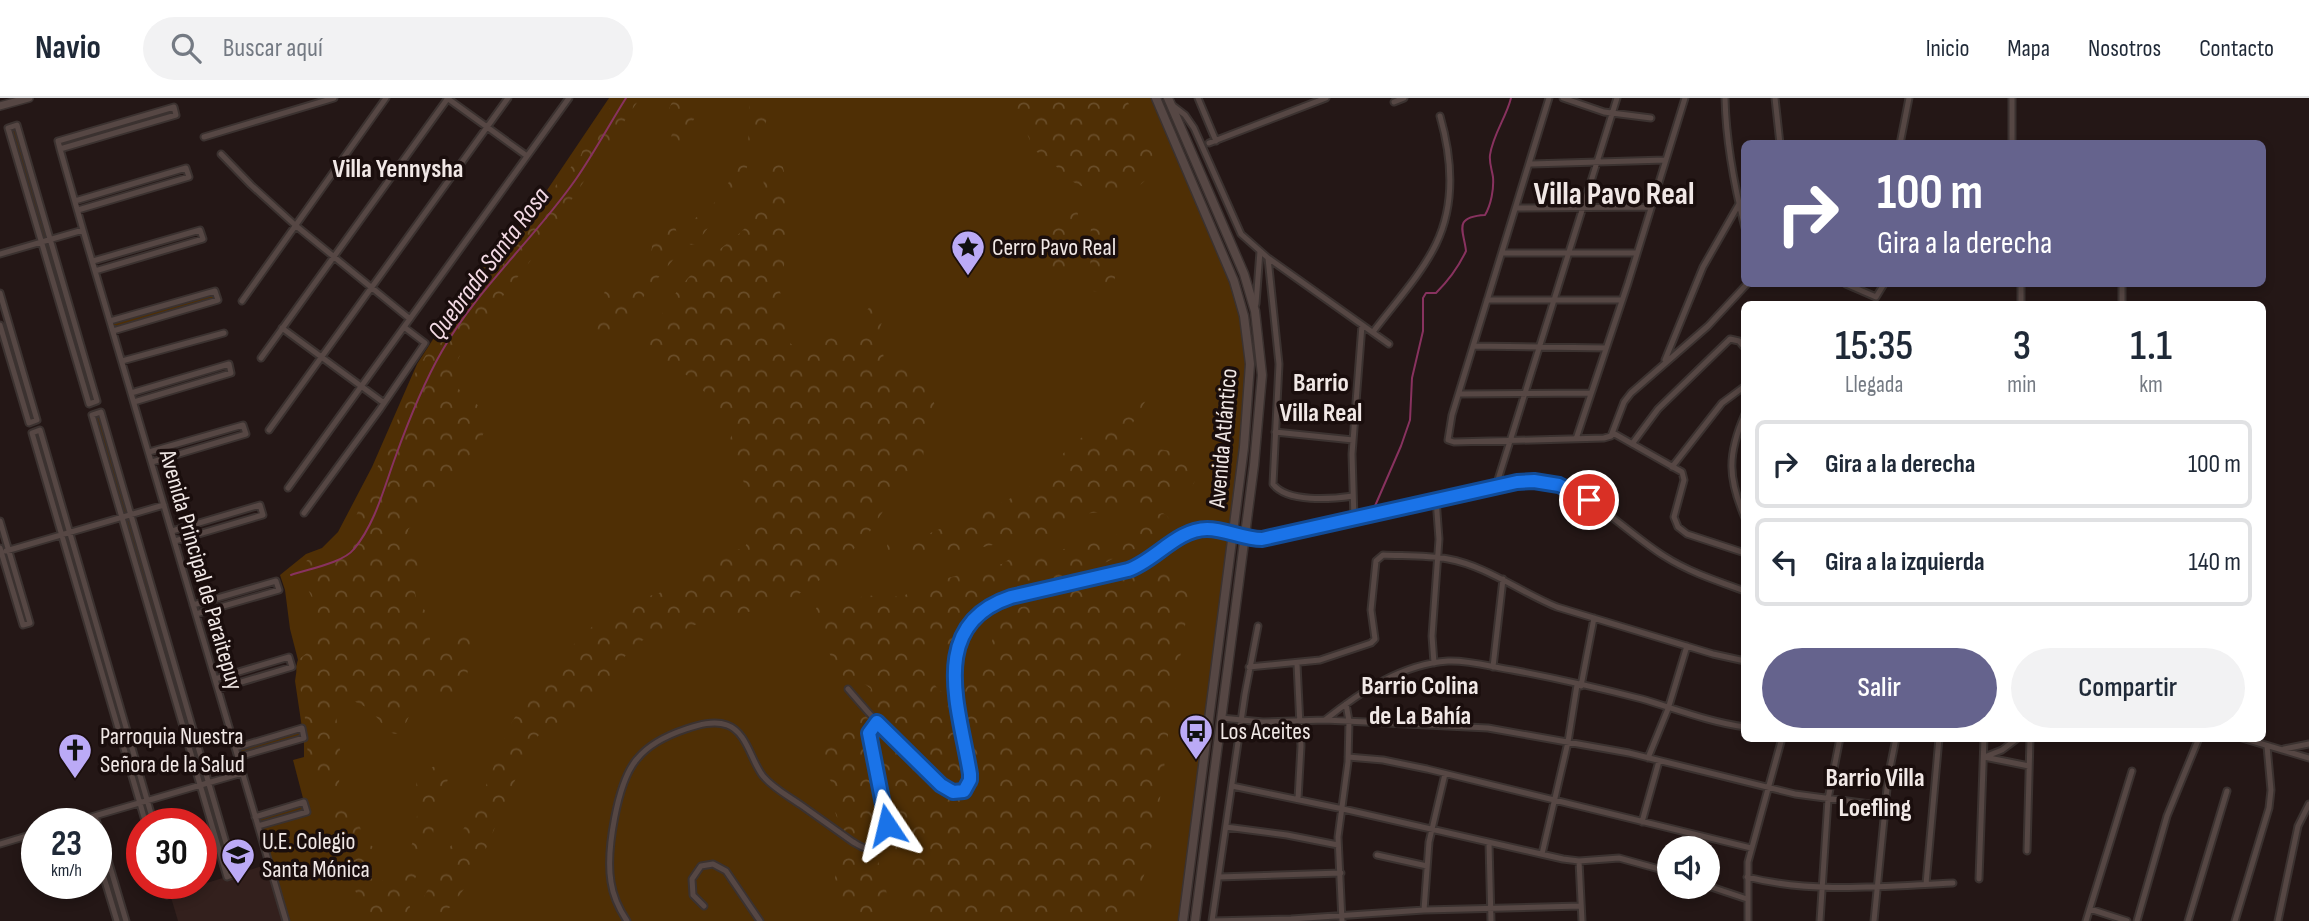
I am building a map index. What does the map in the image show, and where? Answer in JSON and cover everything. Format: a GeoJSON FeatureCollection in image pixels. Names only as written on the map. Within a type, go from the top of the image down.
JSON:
{"type":"FeatureCollection","features":[{"type":"Feature","properties":{"kind":"main road","name":"Avenida Atlántico"},"geometry":{"type":"LineString","coordinates":[[1156,98],[1239,296],[1250,364],[1249,400],[1233,535],[1183,921]]}},
{"type":"Feature","properties":{"kind":"main road","name":"Avenida Atlántico"},"geometry":{"type":"LineString","coordinates":[[1170,101],[1244,274],[1255,312],[1262,361],[1262,393],[1195,921]]}},
{"type":"Feature","properties":{"kind":"street"},"geometry":{"type":"LineString","coordinates":[[0,106],[29,98]]}},
{"type":"Feature","properties":{"kind":"street"},"geometry":{"type":"LineString","coordinates":[[204,137],[334,98]]}},
{"type":"Feature","properties":{"kind":"street"},"geometry":{"type":"LineString","coordinates":[[242,301],[386,98]]}},
{"type":"Feature","properties":{"kind":"street"},"geometry":{"type":"LineString","coordinates":[[261,358],[448,98],[527,156]]}},
{"type":"Feature","properties":{"kind":"street"},"geometry":{"type":"LineString","coordinates":[[269,430],[508,98]]}},
{"type":"Feature","properties":{"kind":"street"},"geometry":{"type":"LineString","coordinates":[[288,488],[569,98]]}},
{"type":"Feature","properties":{"kind":"street"},"geometry":{"type":"LineString","coordinates":[[1198,98],[1212,142],[1325,98]]}},
{"type":"Feature","properties":{"kind":"street"},"geometry":{"type":"LineString","coordinates":[[1394,102],[1404,98]]}},
{"type":"Feature","properties":{"kind":"street"},"geometry":{"type":"LineString","coordinates":[[1549,98],[1531,164],[1473,346],[1447,435],[1448,440],[1604,438],[1613,433],[1627,398],[1708,326],[1744,287]]}},
{"type":"Feature","properties":{"kind":"street"},"geometry":{"type":"LineString","coordinates":[[1563,98],[1612,114],[1651,118]]}},
{"type":"Feature","properties":{"kind":"street"},"geometry":{"type":"LineString","coordinates":[[1496,486],[1617,98]]}},
{"type":"Feature","properties":{"kind":"street"},"geometry":{"type":"LineString","coordinates":[[1576,439],[1685,98]]}},
{"type":"Feature","properties":{"kind":"street"},"geometry":{"type":"LineString","coordinates":[[1725,98],[1727,134],[1741,212]]}},
{"type":"Feature","properties":{"kind":"street"},"geometry":{"type":"LineString","coordinates":[[1775,98],[1780,140]]}},
{"type":"Feature","properties":{"kind":"street"},"geometry":{"type":"LineString","coordinates":[[1900,140],[1909,98]]}},
{"type":"Feature","properties":{"kind":"street"},"geometry":{"type":"LineString","coordinates":[[2012,98],[2012,140]]}},
{"type":"Feature","properties":{"kind":"street"},"geometry":{"type":"LineString","coordinates":[[1170,101],[1194,128],[1241,234],[1268,258],[1389,344]]}},
{"type":"Feature","properties":{"kind":"street","name":"Avenida Principal de Paraitepuy"},"geometry":{"type":"LineString","coordinates":[[60,149],[176,115],[174,107],[58,141],[60,149],[75,201],[78,210],[83,230],[286,921]]}},
{"type":"Feature","properties":{"kind":"street"},"geometry":{"type":"LineString","coordinates":[[1373,332],[1425,262],[1440,236],[1451,177],[1449,148],[1440,116]]}},
{"type":"Feature","properties":{"kind":"street"},"geometry":{"type":"LineString","coordinates":[[1194,128],[1208,123]]}},
{"type":"Feature","properties":{"kind":"street"},"geometry":{"type":"LineString","coordinates":[[17,125],[50,239],[97,401],[89,404],[8,128],[17,125]]}},
{"type":"Feature","properties":{"kind":"street"},"geometry":{"type":"LineString","coordinates":[[221,154],[245,180],[295,225],[410,319]]}},
{"type":"Feature","properties":{"kind":"street"},"geometry":{"type":"LineString","coordinates":[[1531,164],[1665,160]]}},
{"type":"Feature","properties":{"kind":"street"},"geometry":{"type":"LineString","coordinates":[[75,201],[186,168],[188,177],[78,210]]}},
{"type":"Feature","properties":{"kind":"street"},"geometry":{"type":"LineString","coordinates":[[1664,363],[1703,267],[1739,204]]}},
{"type":"Feature","properties":{"kind":"street"},"geometry":{"type":"LineString","coordinates":[[1516,208],[1651,207]]}},
{"type":"Feature","properties":{"kind":"street"},"geometry":{"type":"LineString","coordinates":[[0,254],[83,230]]}},
{"type":"Feature","properties":{"kind":"street"},"geometry":{"type":"LineString","coordinates":[[93,261],[200,230],[203,239],[95,271]]}},
{"type":"Feature","properties":{"kind":"street"},"geometry":{"type":"LineString","coordinates":[[1255,312],[1260,251]]}},
{"type":"Feature","properties":{"kind":"street"},"geometry":{"type":"LineString","coordinates":[[1502,253],[1637,253]]}},
{"type":"Feature","properties":{"kind":"street"},"geometry":{"type":"LineString","coordinates":[[1268,258],[1279,355],[1272,480],[1275,487],[1312,498],[1353,496]]}},
{"type":"Feature","properties":{"kind":"street"},"geometry":{"type":"LineString","coordinates":[[1853,287],[1877,297],[1882,287]]}},
{"type":"Feature","properties":{"kind":"street"},"geometry":{"type":"LineString","coordinates":[[110,321],[215,291],[218,300],[113,331]]}},
{"type":"Feature","properties":{"kind":"street"},"geometry":{"type":"LineString","coordinates":[[0,293],[37,420],[29,423],[0,325]]}},
{"type":"Feature","properties":{"kind":"street"},"geometry":{"type":"LineString","coordinates":[[1487,300],[1622,300]]}},
{"type":"Feature","properties":{"kind":"street"},"geometry":{"type":"LineString","coordinates":[[1354,519],[1353,440],[1363,325]]}},
{"type":"Feature","properties":{"kind":"street"},"geometry":{"type":"LineString","coordinates":[[304,513],[425,343],[404,327]]}},
{"type":"Feature","properties":{"kind":"street"},"geometry":{"type":"LineString","coordinates":[[282,328],[384,403]]}},
{"type":"Feature","properties":{"kind":"street"},"geometry":{"type":"LineString","coordinates":[[122,361],[224,332]]}},
{"type":"Feature","properties":{"kind":"street"},"geometry":{"type":"LineString","coordinates":[[1632,444],[1658,409],[1730,339],[1741,343]]}},
{"type":"Feature","properties":{"kind":"street"},"geometry":{"type":"LineString","coordinates":[[1473,346],[1606,348]]}},
{"type":"Feature","properties":{"kind":"street"},"geometry":{"type":"LineString","coordinates":[[131,393],[229,364],[231,373],[134,402]]}},
{"type":"Feature","properties":{"kind":"street"},"geometry":{"type":"LineString","coordinates":[[1672,467],[1722,404],[1741,389]]}},
{"type":"Feature","properties":{"kind":"street"},"geometry":{"type":"LineString","coordinates":[[1459,394],[1591,393]]}},
{"type":"Feature","properties":{"kind":"street"},"geometry":{"type":"LineString","coordinates":[[100,412],[130,514],[235,874],[227,877],[92,415],[100,412]]}},
{"type":"Feature","properties":{"kind":"street"},"geometry":{"type":"LineString","coordinates":[[1741,424],[1737,433],[1732,474],[1733,489],[1741,508]]}},
{"type":"Feature","properties":{"kind":"street"},"geometry":{"type":"LineString","coordinates":[[149,452],[243,425],[246,434],[152,462]]}},
{"type":"Feature","properties":{"kind":"street"},"geometry":{"type":"LineString","coordinates":[[141,808],[32,433],[40,430],[150,808]]}},
{"type":"Feature","properties":{"kind":"street"},"geometry":{"type":"LineString","coordinates":[[1275,432],[1353,440]]}},
{"type":"Feature","properties":{"kind":"street"},"geometry":{"type":"LineString","coordinates":[[1613,433],[1684,475],[1674,517],[1678,527],[1687,534],[1741,552]]}},
{"type":"Feature","properties":{"kind":"street"},"geometry":{"type":"LineString","coordinates":[[848,689],[877,722],[941,785],[953,792],[964,791],[970,774],[953,670],[959,644],[970,626],[982,611],[996,602],[1135,568],[1195,531],[1212,530],[1244,538],[1268,538],[1496,486],[1534,481],[1566,488],[1589,500],[1672,561],[1741,589]]}},
{"type":"Feature","properties":{"kind":"street"},"geometry":{"type":"LineString","coordinates":[[1434,663],[1433,626],[1440,539],[1436,499]]}},
{"type":"Feature","properties":{"kind":"street"},"geometry":{"type":"LineString","coordinates":[[0,521],[9,550],[30,624],[23,625],[0,551],[9,550],[164,505]]}},
{"type":"Feature","properties":{"kind":"street"},"geometry":{"type":"LineString","coordinates":[[172,531],[260,505],[263,515],[175,541]]}},
{"type":"Feature","properties":{"kind":"street"},"geometry":{"type":"LineString","coordinates":[[1250,667],[1320,660],[1374,642],[1372,598],[1377,558],[1383,555],[1438,558],[1473,566],[1534,597],[1594,618],[1741,660]]}},
{"type":"Feature","properties":{"kind":"street"},"geometry":{"type":"LineString","coordinates":[[1493,667],[1503,579]]}},
{"type":"Feature","properties":{"kind":"street"},"geometry":{"type":"LineString","coordinates":[[193,605],[276,580],[279,590],[196,614]]}},
{"type":"Feature","properties":{"kind":"street"},"geometry":{"type":"LineString","coordinates":[[1542,854],[1594,618]]}},
{"type":"Feature","properties":{"kind":"street"},"geometry":{"type":"LineString","coordinates":[[154,627],[162,624]]}},
{"type":"Feature","properties":{"kind":"street"},"geometry":{"type":"LineString","coordinates":[[1258,626],[1241,720],[1212,921],[1342,918],[1398,911],[1581,906]]}},
{"type":"Feature","properties":{"kind":"street"},"geometry":{"type":"LineString","coordinates":[[94,646],[102,643]]}},
{"type":"Feature","properties":{"kind":"street"},"geometry":{"type":"LineString","coordinates":[[1648,758],[1668,709],[1687,646]]}},
{"type":"Feature","properties":{"kind":"street"},"geometry":{"type":"LineString","coordinates":[[215,679],[289,657],[292,667],[218,688]]}},
{"type":"Feature","properties":{"kind":"street"},"geometry":{"type":"LineString","coordinates":[[1325,720],[1357,695],[1382,681],[1434,663],[1455,661],[1579,685],[1644,700],[1714,722],[1741,726]]}},
{"type":"Feature","properties":{"kind":"street"},"geometry":{"type":"LineString","coordinates":[[1297,664],[1300,721],[1298,799]]}},
{"type":"Feature","properties":{"kind":"street"},"geometry":{"type":"LineString","coordinates":[[1342,918],[1338,845],[1348,757],[1349,721],[1346,704]]}},
{"type":"Feature","properties":{"kind":"street"},"geometry":{"type":"LineString","coordinates":[[1221,718],[1468,725],[1648,758],[1769,788],[1885,806]]}},
{"type":"Feature","properties":{"kind":"street"},"geometry":{"type":"LineString","coordinates":[[627,921],[612,890],[610,856],[625,780],[635,761],[648,749],[668,736],[691,727],[717,723],[732,727],[740,734],[757,768],[768,781],[853,842],[867,848],[882,840],[887,825],[869,737],[877,722]]}},
{"type":"Feature","properties":{"kind":"street"},"geometry":{"type":"LineString","coordinates":[[235,748],[302,728],[304,738],[238,757]]}},
{"type":"Feature","properties":{"kind":"street"},"geometry":{"type":"LineString","coordinates":[[1748,921],[1747,877],[1751,848],[1781,742]]}},
{"type":"Feature","properties":{"kind":"street"},"geometry":{"type":"LineString","coordinates":[[1820,921],[1828,799],[1839,742]]}},
{"type":"Feature","properties":{"kind":"street"},"geometry":{"type":"LineString","coordinates":[[1874,921],[1889,766],[1895,742]]}},
{"type":"Feature","properties":{"kind":"street"},"geometry":{"type":"LineString","coordinates":[[1926,884],[1939,742]]}},
{"type":"Feature","properties":{"kind":"street"},"geometry":{"type":"LineString","coordinates":[[1979,879],[1984,742]]}},
{"type":"Feature","properties":{"kind":"street"},"geometry":{"type":"LineString","coordinates":[[1984,757],[2002,750],[2013,742]]}},
{"type":"Feature","properties":{"kind":"street"},"geometry":{"type":"LineString","coordinates":[[2027,851],[2031,742]]}},
{"type":"Feature","properties":{"kind":"street"},"geometry":{"type":"LineString","coordinates":[[2137,921],[2167,816],[2197,742]]}},
{"type":"Feature","properties":{"kind":"street"},"geometry":{"type":"LineString","coordinates":[[2254,742],[2308,759]]}},
{"type":"Feature","properties":{"kind":"street"},"geometry":{"type":"LineString","coordinates":[[2281,750],[2309,744]]}},
{"type":"Feature","properties":{"kind":"street"},"geometry":{"type":"LineString","coordinates":[[2235,921],[2269,808],[2267,746]]}},
{"type":"Feature","properties":{"kind":"street"},"geometry":{"type":"LineString","coordinates":[[1348,757],[1396,762],[1751,848]]}},
{"type":"Feature","properties":{"kind":"street"},"geometry":{"type":"LineString","coordinates":[[1984,757],[2029,766]]}},
{"type":"Feature","properties":{"kind":"street"},"geometry":{"type":"LineString","coordinates":[[1642,822],[1659,761]]}},
{"type":"Feature","properties":{"kind":"street"},"geometry":{"type":"LineString","coordinates":[[2086,921],[2132,771]]}},
{"type":"Feature","properties":{"kind":"street"},"geometry":{"type":"LineString","coordinates":[[112,811],[242,773]]}},
{"type":"Feature","properties":{"kind":"street"},"geometry":{"type":"LineString","coordinates":[[1424,910],[1431,830],[1445,774]]}},
{"type":"Feature","properties":{"kind":"street"},"geometry":{"type":"LineString","coordinates":[[1231,786],[1542,854],[1579,861],[1619,858],[1657,868]]}},
{"type":"Feature","properties":{"kind":"street"},"geometry":{"type":"LineString","coordinates":[[2188,921],[2227,791]]}},
{"type":"Feature","properties":{"kind":"street"},"geometry":{"type":"LineString","coordinates":[[255,817],[304,802],[307,811],[258,826]]}},
{"type":"Feature","properties":{"kind":"street"},"geometry":{"type":"LineString","coordinates":[[2278,921],[2298,826],[2309,804]]}},
{"type":"Feature","properties":{"kind":"street"},"geometry":{"type":"LineString","coordinates":[[1226,827],[1338,845]]}},
{"type":"Feature","properties":{"kind":"street"},"geometry":{"type":"LineString","coordinates":[[0,844],[21,838]]}},
{"type":"Feature","properties":{"kind":"street"},"geometry":{"type":"LineString","coordinates":[[1489,843],[1491,921]]}},
{"type":"Feature","properties":{"kind":"street"},"geometry":{"type":"LineString","coordinates":[[1377,855],[1427,866]]}},
{"type":"Feature","properties":{"kind":"street"},"geometry":{"type":"LineString","coordinates":[[1579,861],[1582,921]]}},
{"type":"Feature","properties":{"kind":"street"},"geometry":{"type":"LineString","coordinates":[[704,906],[693,895],[692,879],[701,866],[717,865],[726,871],[760,921]]}},
{"type":"Feature","properties":{"kind":"street"},"geometry":{"type":"LineString","coordinates":[[1219,877],[1341,873]]}},
{"type":"Feature","properties":{"kind":"street"},"geometry":{"type":"LineString","coordinates":[[112,874],[126,921]]}},
{"type":"Feature","properties":{"kind":"street"},"geometry":{"type":"LineString","coordinates":[[1747,877],[1776,884],[1822,887],[1953,883]]}},
{"type":"Feature","properties":{"kind":"street"},"geometry":{"type":"LineString","coordinates":[[1720,890],[1747,899]]}},
{"type":"Feature","properties":{"kind":"street"},"geometry":{"type":"LineString","coordinates":[[110,899],[117,921]]}},
{"type":"Feature","properties":{"kind":"street"},"geometry":{"type":"LineString","coordinates":[[114,911],[122,908]]}},
{"type":"Feature","properties":{"kind":"street"},"geometry":{"type":"LineString","coordinates":[[2090,909],[2127,921]]}},
{"type":"Feature","properties":{"kind":"street"},"geometry":{"type":"LineString","coordinates":[[1398,911],[1398,921]]}},
{"type":"Feature","properties":{"kind":"shaded area","name":"U.E. Colegio Santa Mónica"},"geometry":{"type":"Polygon","coordinates":[[[269,864],[286,921],[178,921],[171,899],[217,899],[217,880],[269,864]]]}},
{"type":"Feature","properties":{"kind":"green space"},"geometry":{"type":"Polygon","coordinates":[[[609,98],[1156,98],[1242,306],[1249,400],[1183,921],[286,921],[255,817],[304,802],[293,760],[304,757],[304,738],[238,757],[235,748],[302,728],[295,681],[298,660],[280,575],[306,554],[322,548],[338,532],[372,467],[417,364],[441,327],[463,301],[486,262],[535,208],[609,98]]]}},
{"type":"Feature","properties":{"kind":"green space"},"geometry":{"type":"Polygon","coordinates":[[[615,98],[640,98],[531,260],[467,342],[457,361],[453,378],[455,386],[480,407],[487,424],[478,447],[459,465],[408,530],[418,555],[415,593],[430,621],[431,654],[445,648],[459,627],[470,631],[476,637],[463,691],[453,702],[424,688],[416,699],[406,724],[397,733],[389,731],[369,709],[341,691],[336,692],[334,697],[340,750],[339,787],[331,793],[316,794],[309,770],[304,707],[296,667],[298,660],[312,649],[318,623],[317,608],[305,582],[304,568],[307,560],[325,557],[348,538],[392,435],[413,377],[427,353],[446,326],[465,307],[497,256],[541,211],[556,185],[581,155],[587,137],[608,112],[615,98]]]}},
{"type":"Feature","properties":{"kind":"green space"},"geometry":{"type":"Polygon","coordinates":[[[674,98],[706,98],[681,144],[671,155],[667,152],[673,130],[667,113],[674,98]]]}},
{"type":"Feature","properties":{"kind":"green space"},"geometry":{"type":"Polygon","coordinates":[[[750,98],[776,98],[739,186],[696,244],[691,245],[686,242],[687,228],[694,219],[710,208],[724,191],[748,147],[750,98]]]}},
{"type":"Feature","properties":{"kind":"green space"},"geometry":{"type":"Polygon","coordinates":[[[996,98],[1126,98],[1153,156],[1149,176],[1140,185],[1117,193],[1089,189],[1077,184],[1034,149],[1022,126],[996,98]]]}},
{"type":"Feature","properties":{"kind":"green space"},"geometry":{"type":"Polygon","coordinates":[[[17,125],[97,401],[89,404],[8,128],[17,125]]]}},
{"type":"Feature","properties":{"kind":"green space"},"geometry":{"type":"Polygon","coordinates":[[[772,160],[782,163],[787,185],[788,240],[780,291],[790,343],[798,350],[804,349],[824,329],[840,330],[850,335],[872,306],[882,304],[885,313],[878,334],[887,366],[891,372],[918,361],[924,370],[923,385],[933,398],[934,420],[925,441],[923,457],[904,479],[867,536],[826,576],[782,605],[703,621],[678,633],[643,640],[629,651],[594,697],[539,735],[530,745],[476,872],[452,906],[432,919],[425,916],[420,905],[447,851],[475,813],[510,726],[521,706],[558,660],[603,616],[640,599],[681,586],[732,552],[745,547],[758,521],[758,510],[746,492],[740,467],[726,448],[734,430],[734,422],[728,413],[717,407],[695,381],[673,366],[647,355],[644,350],[661,315],[684,282],[752,220],[763,196],[763,163],[772,160]]]}},
{"type":"Feature","properties":{"kind":"green space"},"geometry":{"type":"Polygon","coordinates":[[[1069,206],[1077,208],[1076,240],[1067,270],[1057,272],[1048,261],[1046,245],[1057,217],[1069,206]]]}},
{"type":"Feature","properties":{"kind":"green space"},"geometry":{"type":"Polygon","coordinates":[[[1096,207],[1101,210],[1102,233],[1110,246],[1116,274],[1111,291],[1106,294],[1093,291],[1090,284],[1091,215],[1096,207]]]}},
{"type":"Feature","properties":{"kind":"green space"},"geometry":{"type":"Polygon","coordinates":[[[665,218],[673,218],[679,242],[673,260],[648,290],[609,348],[603,351],[596,346],[592,331],[605,291],[634,280],[644,269],[652,248],[652,233],[665,218]]]}},
{"type":"Feature","properties":{"kind":"green space"},"geometry":{"type":"Polygon","coordinates":[[[215,291],[218,300],[113,331],[110,321],[215,291]]]}},
{"type":"Feature","properties":{"kind":"green space"},"geometry":{"type":"Polygon","coordinates":[[[1149,384],[1153,388],[1127,433],[1126,445],[1131,450],[1158,449],[1190,454],[1197,459],[1199,468],[1192,486],[1138,508],[1074,517],[1056,533],[939,555],[902,557],[888,554],[887,544],[891,540],[928,534],[1006,501],[1043,479],[1070,445],[1121,411],[1149,384]]]}},
{"type":"Feature","properties":{"kind":"green space"},"geometry":{"type":"Polygon","coordinates":[[[101,412],[216,808],[207,808],[92,415],[101,412]]]}},
{"type":"Feature","properties":{"kind":"green space"},"geometry":{"type":"Polygon","coordinates":[[[40,430],[149,808],[141,808],[32,433],[40,430]]]}},
{"type":"Feature","properties":{"kind":"green space"},"geometry":{"type":"Polygon","coordinates":[[[1163,513],[1168,517],[1170,531],[1157,545],[1141,550],[1132,549],[1075,576],[1024,581],[967,608],[960,619],[961,628],[951,644],[933,644],[926,661],[929,677],[939,690],[954,701],[961,696],[987,657],[998,622],[1017,608],[1099,582],[1151,570],[1160,570],[1186,580],[1190,592],[1156,827],[1142,883],[1132,905],[1120,921],[1102,921],[1106,911],[1103,909],[1099,910],[1092,921],[906,921],[910,901],[909,866],[893,855],[880,853],[877,859],[887,897],[884,921],[843,921],[835,878],[838,861],[847,845],[835,812],[835,788],[820,764],[819,749],[825,736],[848,725],[852,714],[865,715],[871,689],[866,685],[849,684],[835,664],[812,620],[817,607],[828,601],[877,595],[901,597],[932,582],[975,571],[985,565],[1002,564],[1011,558],[1055,551],[1110,537],[1121,533],[1142,518],[1163,513]]]}},
{"type":"Feature","properties":{"kind":"green space"},"geometry":{"type":"Polygon","coordinates":[[[441,766],[449,776],[435,819],[432,841],[408,894],[412,921],[366,921],[354,889],[339,874],[330,832],[330,802],[344,798],[347,802],[354,802],[363,839],[373,847],[377,856],[371,873],[373,882],[378,883],[400,871],[406,861],[414,838],[419,801],[417,781],[432,767],[441,766]]]}},
{"type":"Feature","properties":{"kind":"green space"},"geometry":{"type":"Polygon","coordinates":[[[217,812],[235,874],[227,877],[217,843],[217,812]]]}},
{"type":"Feature","properties":{"kind":"waterway","name":"Quebrada Santa Rosa"},"geometry":{"type":"LineString","coordinates":[[291,575],[342,558],[354,549],[368,528],[416,403],[442,351],[489,284],[560,201],[626,98]]}},
{"type":"Feature","properties":{"kind":"waterway"},"geometry":{"type":"LineString","coordinates":[[1375,506],[1410,420],[1412,378],[1423,331],[1423,298],[1426,293],[1436,293],[1453,274],[1463,257],[1466,251],[1462,231],[1464,222],[1475,216],[1485,215],[1487,211],[1493,187],[1490,155],[1511,98]]}},
{"type":"Feature","properties":{"kind":"place","name":"Cerro Pavo Real"},"geometry":{"type":"Point","coordinates":[968,277]}},
{"type":"Feature","properties":{"kind":"place","name":"Los Aceites"},"geometry":{"type":"Point","coordinates":[1196,761]}},
{"type":"Feature","properties":{"kind":"place","name":"Parroquia Nuestra Señora de la Salud"},"geometry":{"type":"Point","coordinates":[75,780]}},
{"type":"Feature","properties":{"kind":"place","name":"U.E. Colegio Santa Mónica"},"geometry":{"type":"Point","coordinates":[238,885]}},
{"type":"Feature","properties":{"kind":"district","name":"Villa Yennysha"},"geometry":{"type":"Point","coordinates":[398,169]}},
{"type":"Feature","properties":{"kind":"district","name":"Villa Pavo Real"},"geometry":{"type":"Point","coordinates":[1614,194]}},
{"type":"Feature","properties":{"kind":"district","name":"Barrio Villa Real"},"geometry":{"type":"Point","coordinates":[1321,398]}},
{"type":"Feature","properties":{"kind":"district","name":"Barrio Colina de La Bahía"},"geometry":{"type":"Point","coordinates":[1420,701]}},
{"type":"Feature","properties":{"kind":"district","name":"Barrio Villa Loefling"},"geometry":{"type":"Point","coordinates":[1875,793]}},
{"type":"Feature","properties":{"kind":"route"},"geometry":{"type":"LineString","coordinates":[[887,825],[869,733],[877,722],[941,785],[953,792],[964,791],[968,786],[970,774],[954,681],[956,651],[982,611],[996,602],[1128,570],[1142,565],[1183,536],[1200,530],[1262,539],[1526,481],[1559,485],[1589,500]]}}]}
